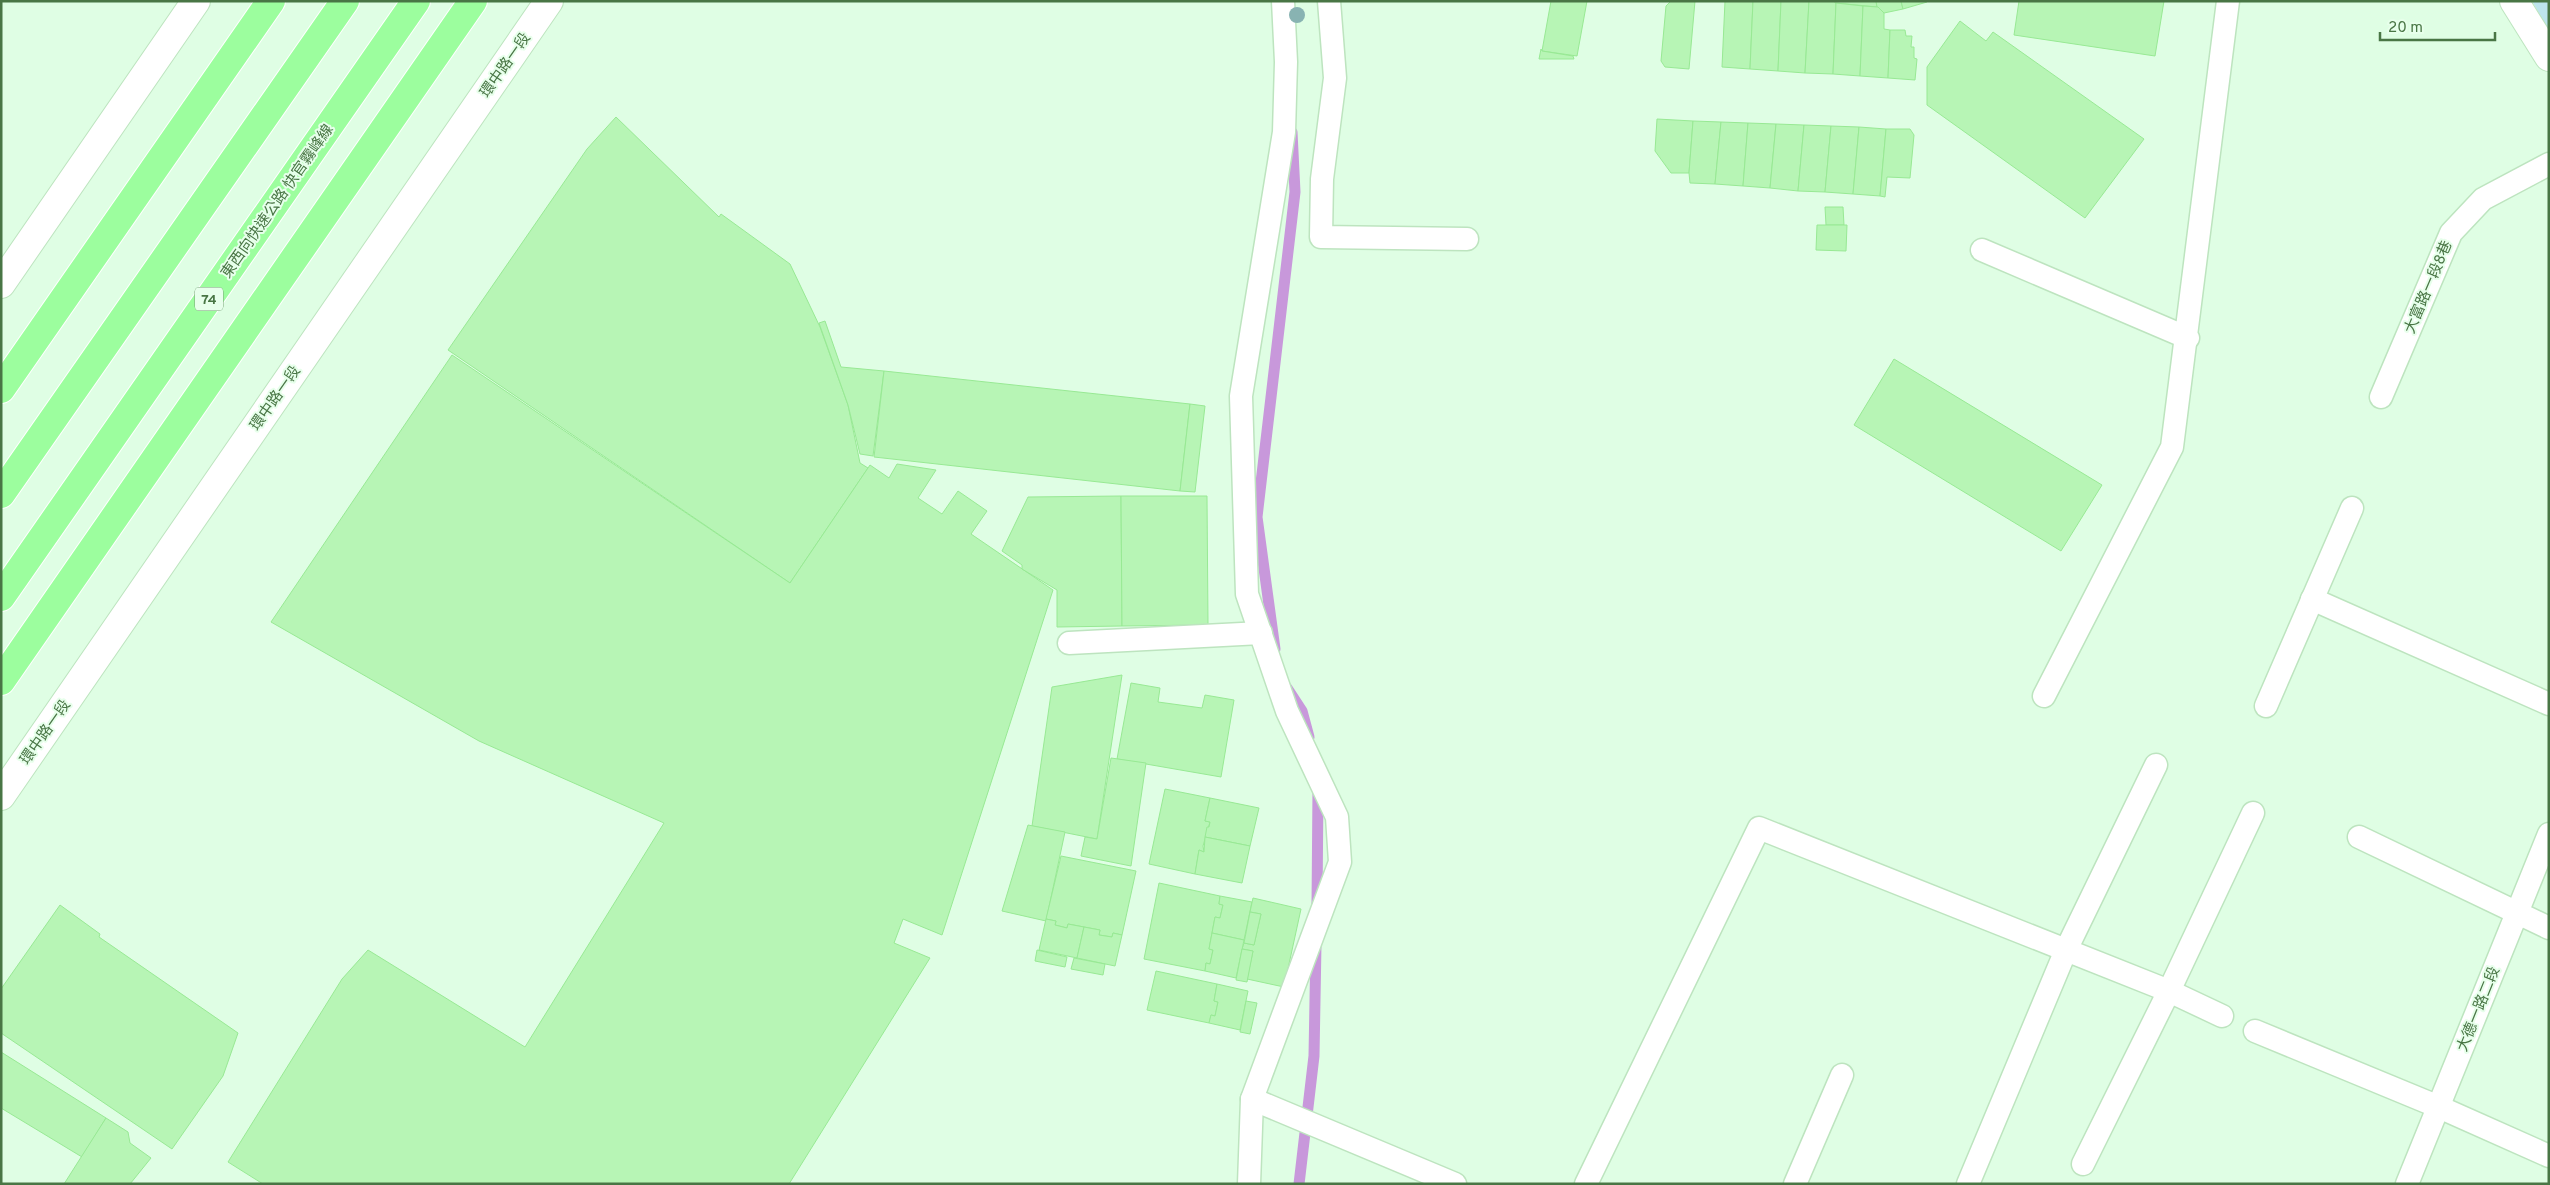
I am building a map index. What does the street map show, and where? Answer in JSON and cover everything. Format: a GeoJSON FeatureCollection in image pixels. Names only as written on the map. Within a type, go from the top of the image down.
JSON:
{"type":"FeatureCollection","features":[{"type":"Feature","properties":{"kind":"highway"},"geometry":{"type":"LineString","coordinates":[[1,389],[271,1]]}},
{"type":"Feature","properties":{"kind":"highway"},"geometry":{"type":"LineString","coordinates":[[1,494],[345,1]]}},
{"type":"Feature","properties":{"kind":"highway","name":"東西向快速公路 快官霧峰線"},"geometry":{"type":"LineString","coordinates":[[1,597],[416,1]]}},
{"type":"Feature","properties":{"kind":"highway"},"geometry":{"type":"LineString","coordinates":[[1,681],[473,1]]}},
{"type":"Feature","properties":{"kind":"street"},"geometry":{"type":"LineString","coordinates":[[1,284],[196,1]]}},
{"type":"Feature","properties":{"kind":"street","name":"環中路一段"},"geometry":{"type":"LineString","coordinates":[[1,796],[549,1]]}},
{"type":"Feature","properties":{"kind":"street"},"geometry":{"type":"LineString","coordinates":[[2514,1],[2549,57]]}},
{"type":"Feature","properties":{"kind":"lane"},"geometry":{"type":"LineString","coordinates":[[1249,1184],[1252,1099],[1340,862],[1337,818],[1287,711],[1247,594],[1241,396],[1284,132],[1286,62],[1283,1]]}},
{"type":"Feature","properties":{"kind":"lane"},"geometry":{"type":"LineString","coordinates":[[1329,1],[1336,78],[1322,178],[1321,237],[1467,239]]}},
{"type":"Feature","properties":{"kind":"lane"},"geometry":{"type":"LineString","coordinates":[[2044,696],[2172,447],[2188,338],[2228,1]]}},
{"type":"Feature","properties":{"kind":"lane","name":"大富路一段8巷"},"geometry":{"type":"LineString","coordinates":[[2381,398],[2451,232],[2483,199],[2549,164]]}},
{"type":"Feature","properties":{"kind":"lane"},"geometry":{"type":"LineString","coordinates":[[1982,250],[2188,338]]}},
{"type":"Feature","properties":{"kind":"lane"},"geometry":{"type":"LineString","coordinates":[[2266,706],[2352,508]]}},
{"type":"Feature","properties":{"kind":"lane"},"geometry":{"type":"LineString","coordinates":[[2312,599],[2549,704]]}},
{"type":"Feature","properties":{"kind":"lane"},"geometry":{"type":"LineString","coordinates":[[1069,643],[1261,633]]}},
{"type":"Feature","properties":{"kind":"lane"},"geometry":{"type":"LineString","coordinates":[[1968,1184],[2066,950],[2156,765]]}},
{"type":"Feature","properties":{"kind":"lane"},"geometry":{"type":"LineString","coordinates":[[2083,1164],[2169,991],[2253,813]]}},
{"type":"Feature","properties":{"kind":"lane"},"geometry":{"type":"LineString","coordinates":[[1586,1184],[1759,828],[2169,991],[2222,1016]]}},
{"type":"Feature","properties":{"kind":"lane","name":"大德一路二段"},"geometry":{"type":"LineString","coordinates":[[2407,1184],[2549,834]]}},
{"type":"Feature","properties":{"kind":"lane"},"geometry":{"type":"LineString","coordinates":[[2359,837],[2549,928]]}},
{"type":"Feature","properties":{"kind":"lane"},"geometry":{"type":"LineString","coordinates":[[2255,1031],[2439,1107],[2549,1156]]}},
{"type":"Feature","properties":{"kind":"lane"},"geometry":{"type":"LineString","coordinates":[[1795,1184],[1842,1075]]}},
{"type":"Feature","properties":{"kind":"lane"},"geometry":{"type":"LineString","coordinates":[[1252,1099],[1455,1184]]}},
{"type":"Feature","properties":{"kind":"shaded area"},"geometry":{"type":"Polygon","coordinates":[[[2532,1],[2549,1],[2549,31],[2532,1]]]}},
{"type":"Feature","properties":{"kind":"building"},"geometry":{"type":"Polygon","coordinates":[[[1551,1],[1587,1],[1577,56],[1542,51],[1551,1]]]}},
{"type":"Feature","properties":{"kind":"building"},"geometry":{"type":"Polygon","coordinates":[[[1671,1],[1695,1],[1689,69],[1665,67],[1661,61],[1666,6],[1671,1]]]}},
{"type":"Feature","properties":{"kind":"building"},"geometry":{"type":"Polygon","coordinates":[[[1725,1],[1753,1],[1750,69],[1722,67],[1725,1]]]}},
{"type":"Feature","properties":{"kind":"building"},"geometry":{"type":"Polygon","coordinates":[[[1753,1],[1781,1],[1778,71],[1750,69],[1753,1]]]}},
{"type":"Feature","properties":{"kind":"building"},"geometry":{"type":"Polygon","coordinates":[[[1781,1],[1809,1],[1805,73],[1778,71],[1781,1]]]}},
{"type":"Feature","properties":{"kind":"building"},"geometry":{"type":"Polygon","coordinates":[[[1809,1],[1835,1],[1836,3],[1833,74],[1805,73],[1809,1]]]}},
{"type":"Feature","properties":{"kind":"building"},"geometry":{"type":"Polygon","coordinates":[[[1835,1],[1876,1],[1877,7],[1835,3],[1835,1]]]}},
{"type":"Feature","properties":{"kind":"building"},"geometry":{"type":"Polygon","coordinates":[[[1876,1],[1901,1],[1903,9],[1884,13],[1877,7],[1876,1]]]}},
{"type":"Feature","properties":{"kind":"building"},"geometry":{"type":"Polygon","coordinates":[[[1901,1],[1927,1],[1927,2],[1903,9],[1901,1]]]}},
{"type":"Feature","properties":{"kind":"building"},"geometry":{"type":"Polygon","coordinates":[[[2019,1],[2164,1],[2155,56],[2014,35],[2019,1]]]}},
{"type":"Feature","properties":{"kind":"building"},"geometry":{"type":"Polygon","coordinates":[[[1836,3],[1863,6],[1860,76],[1833,74],[1836,3]]]}},
{"type":"Feature","properties":{"kind":"building"},"geometry":{"type":"Polygon","coordinates":[[[1863,6],[1878,7],[1884,13],[1884,29],[1890,30],[1888,78],[1860,76],[1863,6]]]}},
{"type":"Feature","properties":{"kind":"building"},"geometry":{"type":"Polygon","coordinates":[[[1960,21],[1986,41],[1993,32],[2144,139],[2085,218],[1927,105],[1927,67],[1960,21]]]}},
{"type":"Feature","properties":{"kind":"building"},"geometry":{"type":"Polygon","coordinates":[[[1890,30],[1905,30],[1906,36],[1912,36],[1911,47],[1914,47],[1914,58],[1917,59],[1915,80],[1888,78],[1890,30]]]}},
{"type":"Feature","properties":{"kind":"building"},"geometry":{"type":"Polygon","coordinates":[[[1541,49],[1542,51],[1573,56],[1574,59],[1539,59],[1541,49]]]}},
{"type":"Feature","properties":{"kind":"building"},"geometry":{"type":"Polygon","coordinates":[[[616,117],[719,217],[721,214],[790,264],[820,327],[848,405],[860,463],[868,468],[790,583],[448,350],[587,149],[616,117]]]}},
{"type":"Feature","properties":{"kind":"building"},"geometry":{"type":"Polygon","coordinates":[[[1657,119],[1693,121],[1689,173],[1671,173],[1655,151],[1657,119]]]}},
{"type":"Feature","properties":{"kind":"building"},"geometry":{"type":"Polygon","coordinates":[[[1693,121],[1721,122],[1715,184],[1690,183],[1693,121]]]}},
{"type":"Feature","properties":{"kind":"building"},"geometry":{"type":"Polygon","coordinates":[[[1721,122],[1748,123],[1743,186],[1715,184],[1721,122]]]}},
{"type":"Feature","properties":{"kind":"building"},"geometry":{"type":"Polygon","coordinates":[[[1748,123],[1776,124],[1770,188],[1743,186],[1748,123]]]}},
{"type":"Feature","properties":{"kind":"building"},"geometry":{"type":"Polygon","coordinates":[[[1776,124],[1804,125],[1798,191],[1770,188],[1776,124]]]}},
{"type":"Feature","properties":{"kind":"building"},"geometry":{"type":"Polygon","coordinates":[[[1804,125],[1831,126],[1825,192],[1798,191],[1804,125]]]}},
{"type":"Feature","properties":{"kind":"building"},"geometry":{"type":"Polygon","coordinates":[[[1831,126],[1859,127],[1853,194],[1825,192],[1831,126]]]}},
{"type":"Feature","properties":{"kind":"building"},"geometry":{"type":"Polygon","coordinates":[[[1859,127],[1886,129],[1880,196],[1853,194],[1859,127]]]}},
{"type":"Feature","properties":{"kind":"building"},"geometry":{"type":"Polygon","coordinates":[[[1886,129],[1910,129],[1914,135],[1910,178],[1887,177],[1885,197],[1880,196],[1886,129]]]}},
{"type":"Feature","properties":{"kind":"building"},"geometry":{"type":"Polygon","coordinates":[[[1825,207],[1843,207],[1844,225],[1826,225],[1825,207]]]}},
{"type":"Feature","properties":{"kind":"building"},"geometry":{"type":"Polygon","coordinates":[[[1817,225],[1847,225],[1846,251],[1816,250],[1817,225]]]}},
{"type":"Feature","properties":{"kind":"building"},"geometry":{"type":"Polygon","coordinates":[[[825,321],[841,367],[884,371],[873,456],[860,454],[848,405],[819,323],[825,321]]]}},
{"type":"Feature","properties":{"kind":"building"},"geometry":{"type":"Polygon","coordinates":[[[452,355],[790,583],[870,465],[889,478],[897,464],[936,470],[918,498],[942,514],[958,491],[987,511],[971,534],[1053,590],[942,935],[903,919],[894,943],[930,958],[789,1184],[263,1184],[228,1162],[342,979],[368,950],[525,1047],[664,823],[479,741],[271,622],[452,355]]]}},
{"type":"Feature","properties":{"kind":"building"},"geometry":{"type":"Polygon","coordinates":[[[1894,359],[2102,485],[2061,551],[1854,425],[1894,359]]]}},
{"type":"Feature","properties":{"kind":"building"},"geometry":{"type":"Polygon","coordinates":[[[884,371],[1190,404],[1180,491],[874,457],[884,371]]]}},
{"type":"Feature","properties":{"kind":"building"},"geometry":{"type":"Polygon","coordinates":[[[1190,404],[1205,406],[1195,492],[1180,491],[1190,404]]]}},
{"type":"Feature","properties":{"kind":"building"},"geometry":{"type":"Polygon","coordinates":[[[1121,496],[1122,626],[1057,627],[1057,590],[1022,569],[1022,565],[1002,551],[1028,497],[1121,496]]]}},
{"type":"Feature","properties":{"kind":"building"},"geometry":{"type":"Polygon","coordinates":[[[1121,496],[1207,496],[1208,625],[1122,626],[1121,496]]]}},
{"type":"Feature","properties":{"kind":"building"},"geometry":{"type":"Polygon","coordinates":[[[1122,675],[1097,839],[1032,826],[1052,687],[1122,675]]]}},
{"type":"Feature","properties":{"kind":"building"},"geometry":{"type":"Polygon","coordinates":[[[1131,683],[1160,688],[1158,702],[1202,708],[1205,695],[1234,700],[1221,777],[1117,759],[1131,683]]]}},
{"type":"Feature","properties":{"kind":"building"},"geometry":{"type":"Polygon","coordinates":[[[1111,758],[1146,763],[1131,866],[1081,856],[1085,837],[1097,839],[1111,758]]]}},
{"type":"Feature","properties":{"kind":"building"},"geometry":{"type":"Polygon","coordinates":[[[1165,789],[1210,798],[1205,821],[1210,822],[1203,846],[1204,852],[1199,850],[1195,874],[1149,864],[1165,789]]]}},
{"type":"Feature","properties":{"kind":"building"},"geometry":{"type":"Polygon","coordinates":[[[1210,798],[1259,808],[1250,846],[1205,837],[1210,822],[1205,821],[1210,798]]]}},
{"type":"Feature","properties":{"kind":"building"},"geometry":{"type":"Polygon","coordinates":[[[1028,825],[1065,832],[1046,921],[1002,911],[1028,825]]]}},
{"type":"Feature","properties":{"kind":"building"},"geometry":{"type":"Polygon","coordinates":[[[1205,837],[1250,846],[1242,883],[1195,874],[1199,850],[1204,852],[1205,837]]]}},
{"type":"Feature","properties":{"kind":"building"},"geometry":{"type":"Polygon","coordinates":[[[1061,856],[1136,871],[1122,935],[1113,933],[1112,937],[1099,935],[1100,930],[1068,924],[1067,928],[1055,925],[1056,921],[1046,919],[1061,856]]]}},
{"type":"Feature","properties":{"kind":"building"},"geometry":{"type":"Polygon","coordinates":[[[1159,883],[1220,896],[1219,904],[1223,905],[1220,918],[1215,917],[1209,949],[1213,950],[1210,964],[1206,963],[1205,971],[1144,959],[1159,883]]]}},
{"type":"Feature","properties":{"kind":"building"},"geometry":{"type":"Polygon","coordinates":[[[1220,896],[1252,902],[1244,940],[1212,933],[1215,917],[1220,918],[1223,905],[1219,904],[1220,896]]]}},
{"type":"Feature","properties":{"kind":"building"},"geometry":{"type":"Polygon","coordinates":[[[1253,898],[1301,909],[1284,987],[1247,979],[1253,951],[1242,949],[1244,943],[1254,945],[1261,914],[1250,912],[1253,898]]]}},
{"type":"Feature","properties":{"kind":"building"},"geometry":{"type":"Polygon","coordinates":[[[60,905],[100,934],[99,937],[238,1033],[223,1076],[172,1149],[1,1033],[1,989],[60,905]]]}},
{"type":"Feature","properties":{"kind":"building"},"geometry":{"type":"Polygon","coordinates":[[[1250,912],[1261,914],[1254,945],[1244,943],[1250,912]]]}},
{"type":"Feature","properties":{"kind":"building"},"geometry":{"type":"Polygon","coordinates":[[[1046,919],[1056,921],[1055,925],[1067,928],[1068,924],[1084,927],[1077,958],[1039,950],[1046,919]]]}},
{"type":"Feature","properties":{"kind":"building"},"geometry":{"type":"Polygon","coordinates":[[[1084,927],[1100,930],[1099,935],[1112,937],[1113,933],[1122,935],[1115,966],[1077,958],[1084,927]]]}},
{"type":"Feature","properties":{"kind":"building"},"geometry":{"type":"Polygon","coordinates":[[[1212,933],[1244,940],[1236,978],[1205,971],[1206,963],[1210,964],[1213,950],[1209,949],[1212,933]]]}},
{"type":"Feature","properties":{"kind":"building"},"geometry":{"type":"Polygon","coordinates":[[[1242,949],[1253,951],[1247,982],[1236,980],[1242,949]]]}},
{"type":"Feature","properties":{"kind":"building"},"geometry":{"type":"Polygon","coordinates":[[[1037,950],[1067,957],[1065,967],[1035,961],[1037,950]]]}},
{"type":"Feature","properties":{"kind":"building"},"geometry":{"type":"Polygon","coordinates":[[[1074,958],[1105,964],[1103,975],[1071,969],[1074,958]]]}},
{"type":"Feature","properties":{"kind":"building"},"geometry":{"type":"Polygon","coordinates":[[[1156,971],[1217,984],[1214,1001],[1218,1002],[1215,1016],[1211,1015],[1209,1023],[1147,1010],[1156,971]]]}},
{"type":"Feature","properties":{"kind":"building"},"geometry":{"type":"Polygon","coordinates":[[[1217,984],[1248,991],[1240,1030],[1209,1023],[1211,1015],[1215,1016],[1218,1002],[1214,1001],[1217,984]]]}},
{"type":"Feature","properties":{"kind":"building"},"geometry":{"type":"Polygon","coordinates":[[[1246,1001],[1257,1003],[1250,1034],[1240,1032],[1246,1001]]]}},
{"type":"Feature","properties":{"kind":"building"},"geometry":{"type":"Polygon","coordinates":[[[1,1052],[106,1118],[82,1157],[1,1108],[1,1052]]]}},
{"type":"Feature","properties":{"kind":"building"},"geometry":{"type":"Polygon","coordinates":[[[106,1118],[128,1132],[130,1143],[151,1158],[130,1184],[64,1184],[106,1118]]]}},
{"type":"Feature","properties":{"kind":"waterway"},"geometry":{"type":"LineString","coordinates":[[1275,649],[1257,517],[1295,192],[1292,132]]}},
{"type":"Feature","properties":{"kind":"waterway"},"geometry":{"type":"LineString","coordinates":[[1287,688],[1302,711],[1309,737]]}},
{"type":"Feature","properties":{"kind":"waterway"},"geometry":{"type":"LineString","coordinates":[[1317,905],[1318,789]]}},
{"type":"Feature","properties":{"kind":"waterway"},"geometry":{"type":"LineString","coordinates":[[1299,1184],[1314,1056],[1316,944]]}}]}
